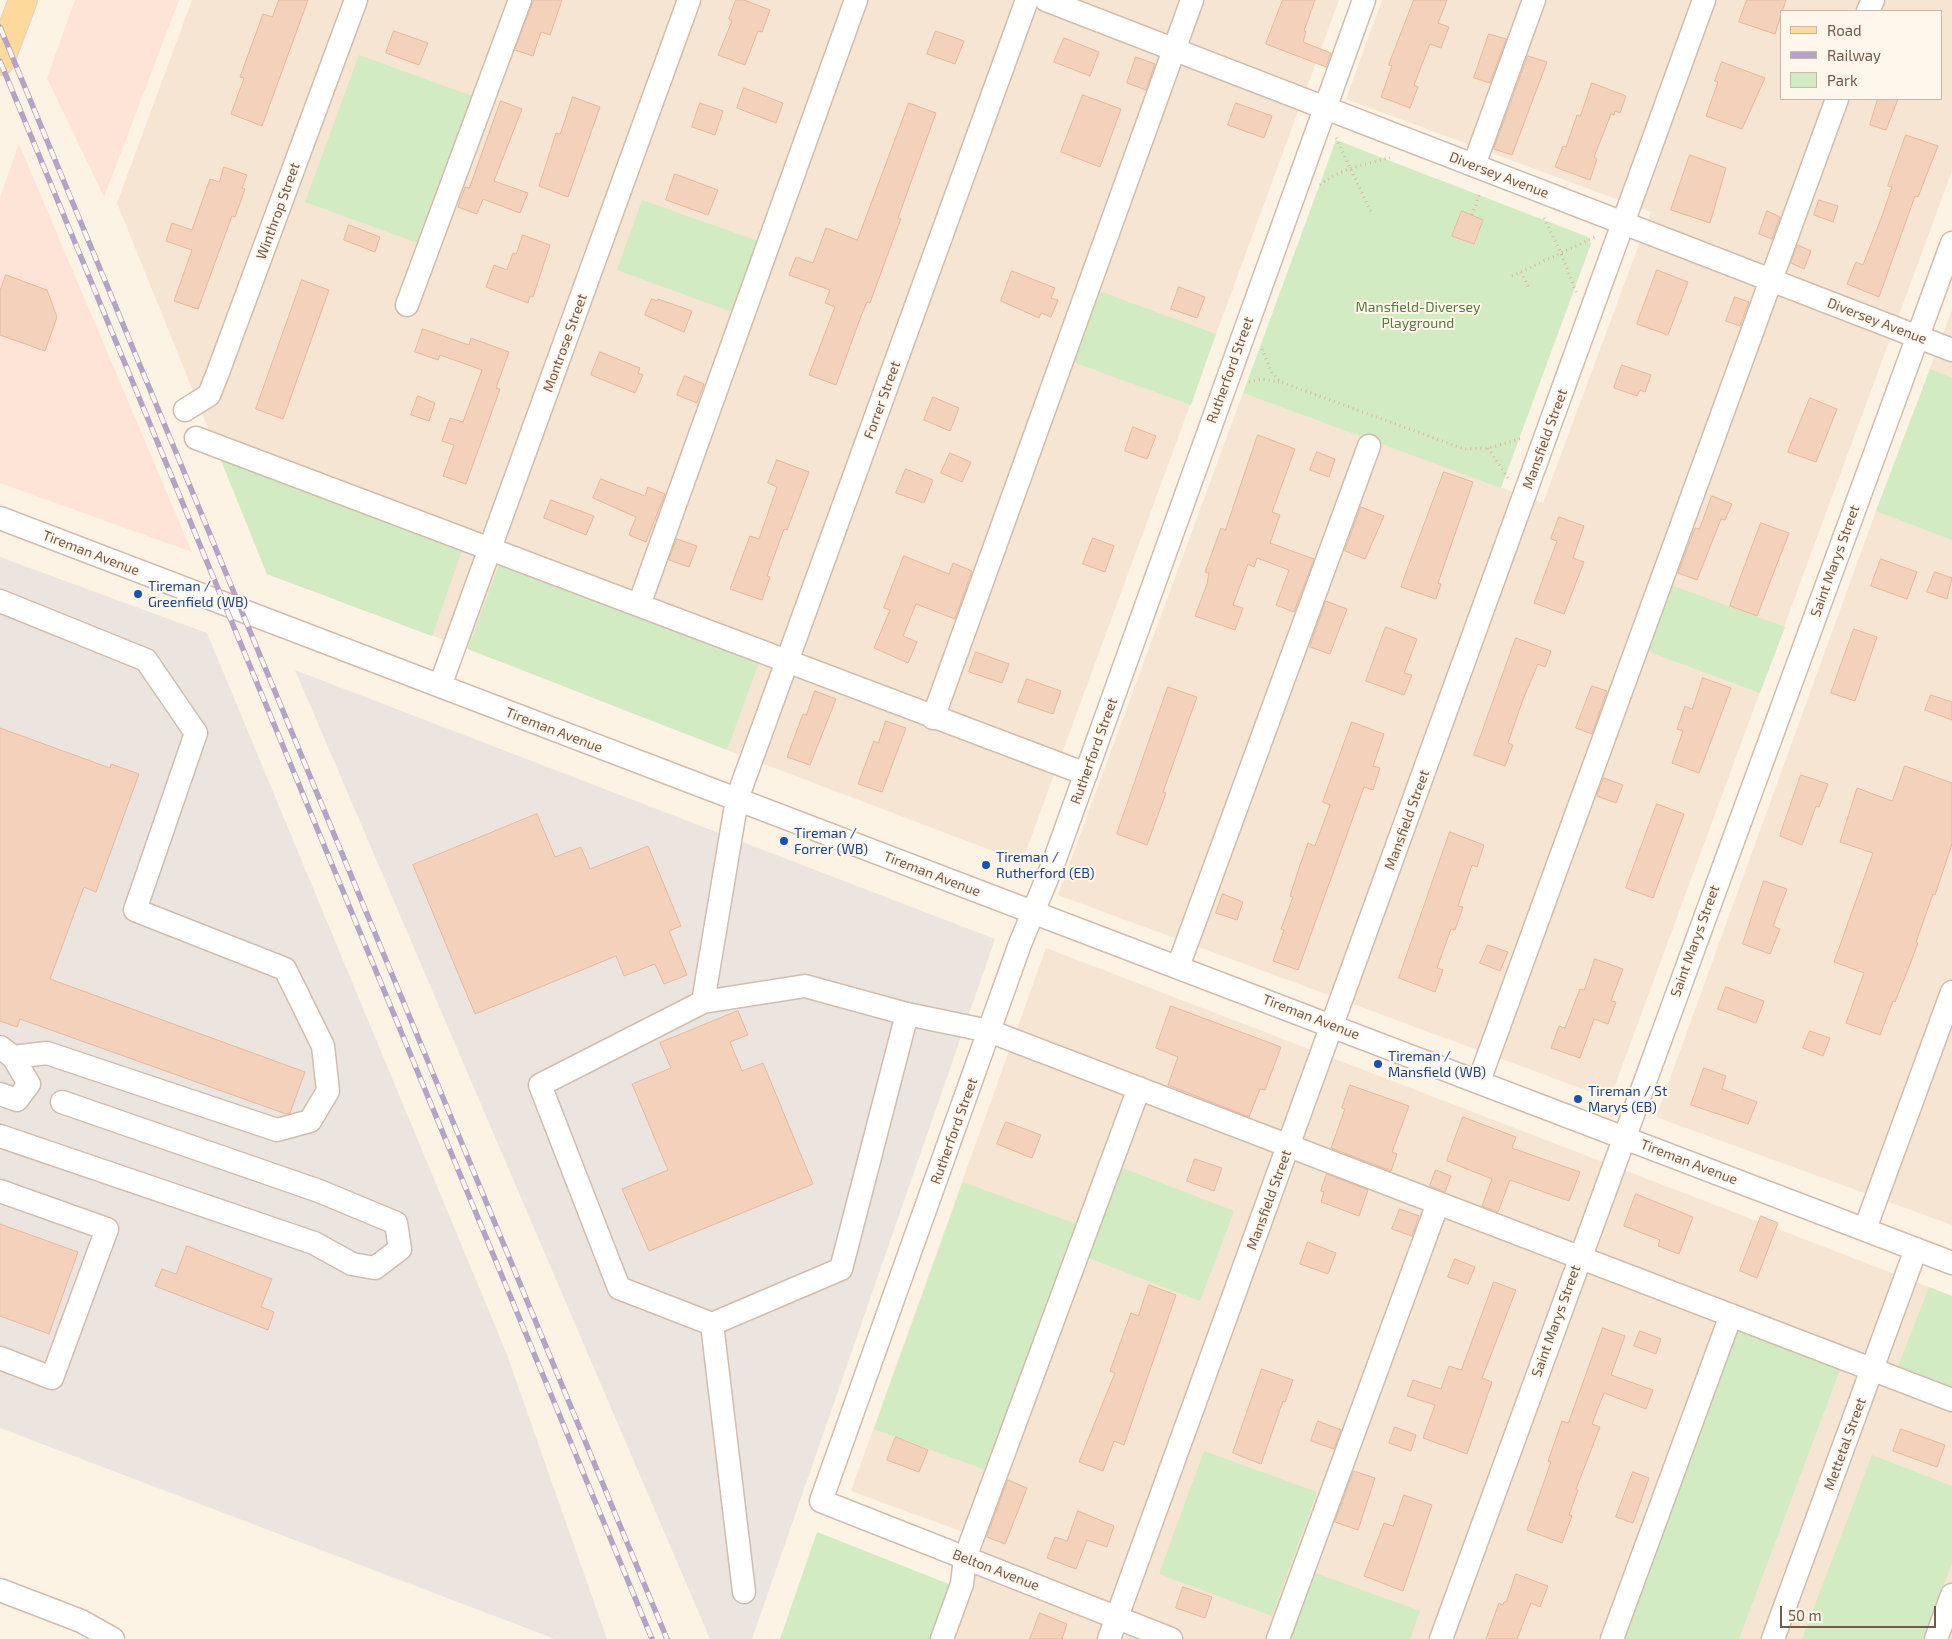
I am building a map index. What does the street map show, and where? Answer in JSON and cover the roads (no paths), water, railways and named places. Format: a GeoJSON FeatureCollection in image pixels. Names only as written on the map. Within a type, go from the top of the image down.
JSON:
{"type":"FeatureCollection","features":[{"type":"Feature","properties":{"kind":"main road"},"geometry":{"type":"LineString","coordinates":[[0,61],[22,0]]}},
{"type":"Feature","properties":{"kind":"street","name":"Winthrop Street"},"geometry":{"type":"LineString","coordinates":[[185,410],[209,395],[356,0]]}},
{"type":"Feature","properties":{"kind":"street"},"geometry":{"type":"LineString","coordinates":[[407,305],[520,0]]}},
{"type":"Feature","properties":{"kind":"street","name":"Montrose Street"},"geometry":{"type":"LineString","coordinates":[[440,686],[690,0]]}},
{"type":"Feature","properties":{"kind":"street"},"geometry":{"type":"LineString","coordinates":[[639,605],[856,0]]}},
{"type":"Feature","properties":{"kind":"street","name":"Forrer Street"},"geometry":{"type":"LineString","coordinates":[[703,1002],[737,799],[1027,0]]}},
{"type":"Feature","properties":{"kind":"street","name":"Diversey Avenue"},"geometry":{"type":"LineString","coordinates":[[1046,0],[1952,350]]}},
{"type":"Feature","properties":{"kind":"street"},"geometry":{"type":"LineString","coordinates":[[933,718],[1192,0]]}},
{"type":"Feature","properties":{"kind":"street","name":"Rutherford Street"},"geometry":{"type":"LineString","coordinates":[[821,1501],[990,1031],[1086,774],[1364,0]]}},
{"type":"Feature","properties":{"kind":"street"},"geometry":{"type":"LineString","coordinates":[[1474,165],[1534,0]]}},
{"type":"Feature","properties":{"kind":"street","name":"Mansfield Street"},"geometry":{"type":"LineString","coordinates":[[1109,1639],[1704,0]]}},
{"type":"Feature","properties":{"kind":"street"},"geometry":{"type":"LineString","coordinates":[[1479,1081],[1837,100]]}},
{"type":"Feature","properties":{"kind":"street","name":"Saint Marys Street"},"geometry":{"type":"LineString","coordinates":[[1441,1639],[1579,1257],[1952,243]]}},
{"type":"Feature","properties":{"kind":"street"},"geometry":{"type":"LineString","coordinates":[[196,438],[933,718],[1086,774]]}},
{"type":"Feature","properties":{"kind":"street"},"geometry":{"type":"LineString","coordinates":[[1178,967],[1369,446]]}},
{"type":"Feature","properties":{"kind":"street","name":"Tireman Avenue"},"geometry":{"type":"LineString","coordinates":[[0,518],[1916,1249]]}},
{"type":"Feature","properties":{"kind":"street"},"geometry":{"type":"LineString","coordinates":[[0,601],[146,660],[191,725],[196,733],[135,910],[285,969],[323,1046],[328,1091],[310,1121],[277,1130],[47,1053],[6,1052]]}},
{"type":"Feature","properties":{"kind":"street"},"geometry":{"type":"LineString","coordinates":[[907,1014],[841,1269],[712,1324],[619,1288],[540,1086],[703,1002],[805,986],[907,1014],[990,1031],[1952,1400]]}},
{"type":"Feature","properties":{"kind":"street"},"geometry":{"type":"LineString","coordinates":[[1865,1229],[1952,992]]}},
{"type":"Feature","properties":{"kind":"street"},"geometry":{"type":"LineString","coordinates":[[0,1094],[17,1100],[29,1084],[6,1052]]}},
{"type":"Feature","properties":{"kind":"street"},"geometry":{"type":"LineString","coordinates":[[942,1639],[962,1584],[965,1558],[1139,1088]]}},
{"type":"Feature","properties":{"kind":"street"},"geometry":{"type":"LineString","coordinates":[[0,1136],[314,1243],[352,1264],[375,1268],[400,1249],[396,1223],[319,1191],[62,1102]]}},
{"type":"Feature","properties":{"kind":"street"},"geometry":{"type":"LineString","coordinates":[[0,1191],[107,1229],[52,1378],[0,1358]]}},
{"type":"Feature","properties":{"kind":"street"},"geometry":{"type":"LineString","coordinates":[[1278,1639],[1438,1203]]}},
{"type":"Feature","properties":{"kind":"street"},"geometry":{"type":"LineString","coordinates":[[1916,1249],[1952,1262]]}},
{"type":"Feature","properties":{"kind":"street","name":"Mettetal Street"},"geometry":{"type":"LineString","coordinates":[[1773,1639],[1916,1249]]}},
{"type":"Feature","properties":{"kind":"street"},"geometry":{"type":"LineString","coordinates":[[1612,1639],[1731,1315]]}},
{"type":"Feature","properties":{"kind":"street"},"geometry":{"type":"LineString","coordinates":[[712,1324],[744,1592]]}},
{"type":"Feature","properties":{"kind":"street","name":"Belton Avenue"},"geometry":{"type":"LineString","coordinates":[[821,1501],[1172,1639]]}},
{"type":"Feature","properties":{"kind":"street"},"geometry":{"type":"LineString","coordinates":[[0,1590],[81,1621],[113,1639]]}},
{"type":"Feature","properties":{"kind":"street"},"geometry":{"type":"LineString","coordinates":[[1936,1639],[1952,1595]]}},
{"type":"Feature","properties":{"kind":"railway"},"geometry":{"type":"LineString","coordinates":[[0,27],[667,1639]]}},
{"type":"Feature","properties":{"kind":"railway"},"geometry":{"type":"LineString","coordinates":[[0,61],[652,1639]]}},
{"type":"Feature","properties":{"kind":"place","name":"Tireman / Greenfield (WB)"},"geometry":{"type":"Point","coordinates":[138,594]}},
{"type":"Feature","properties":{"kind":"place","name":"Tireman / Forrer (WB)"},"geometry":{"type":"Point","coordinates":[784,841]}},
{"type":"Feature","properties":{"kind":"place","name":"Tireman / Rutherford (EB)"},"geometry":{"type":"Point","coordinates":[986,865]}},
{"type":"Feature","properties":{"kind":"place","name":"Tireman / Mansfield (WB)"},"geometry":{"type":"Point","coordinates":[1378,1064]}},
{"type":"Feature","properties":{"kind":"place","name":"Tireman / St Marys (EB)"},"geometry":{"type":"Point","coordinates":[1578,1099]}},
{"type":"Feature","properties":{"kind":"park label","name":"Mansfield-Diversey Playground"},"geometry":{"type":"Point","coordinates":[1418,316]}}]}
